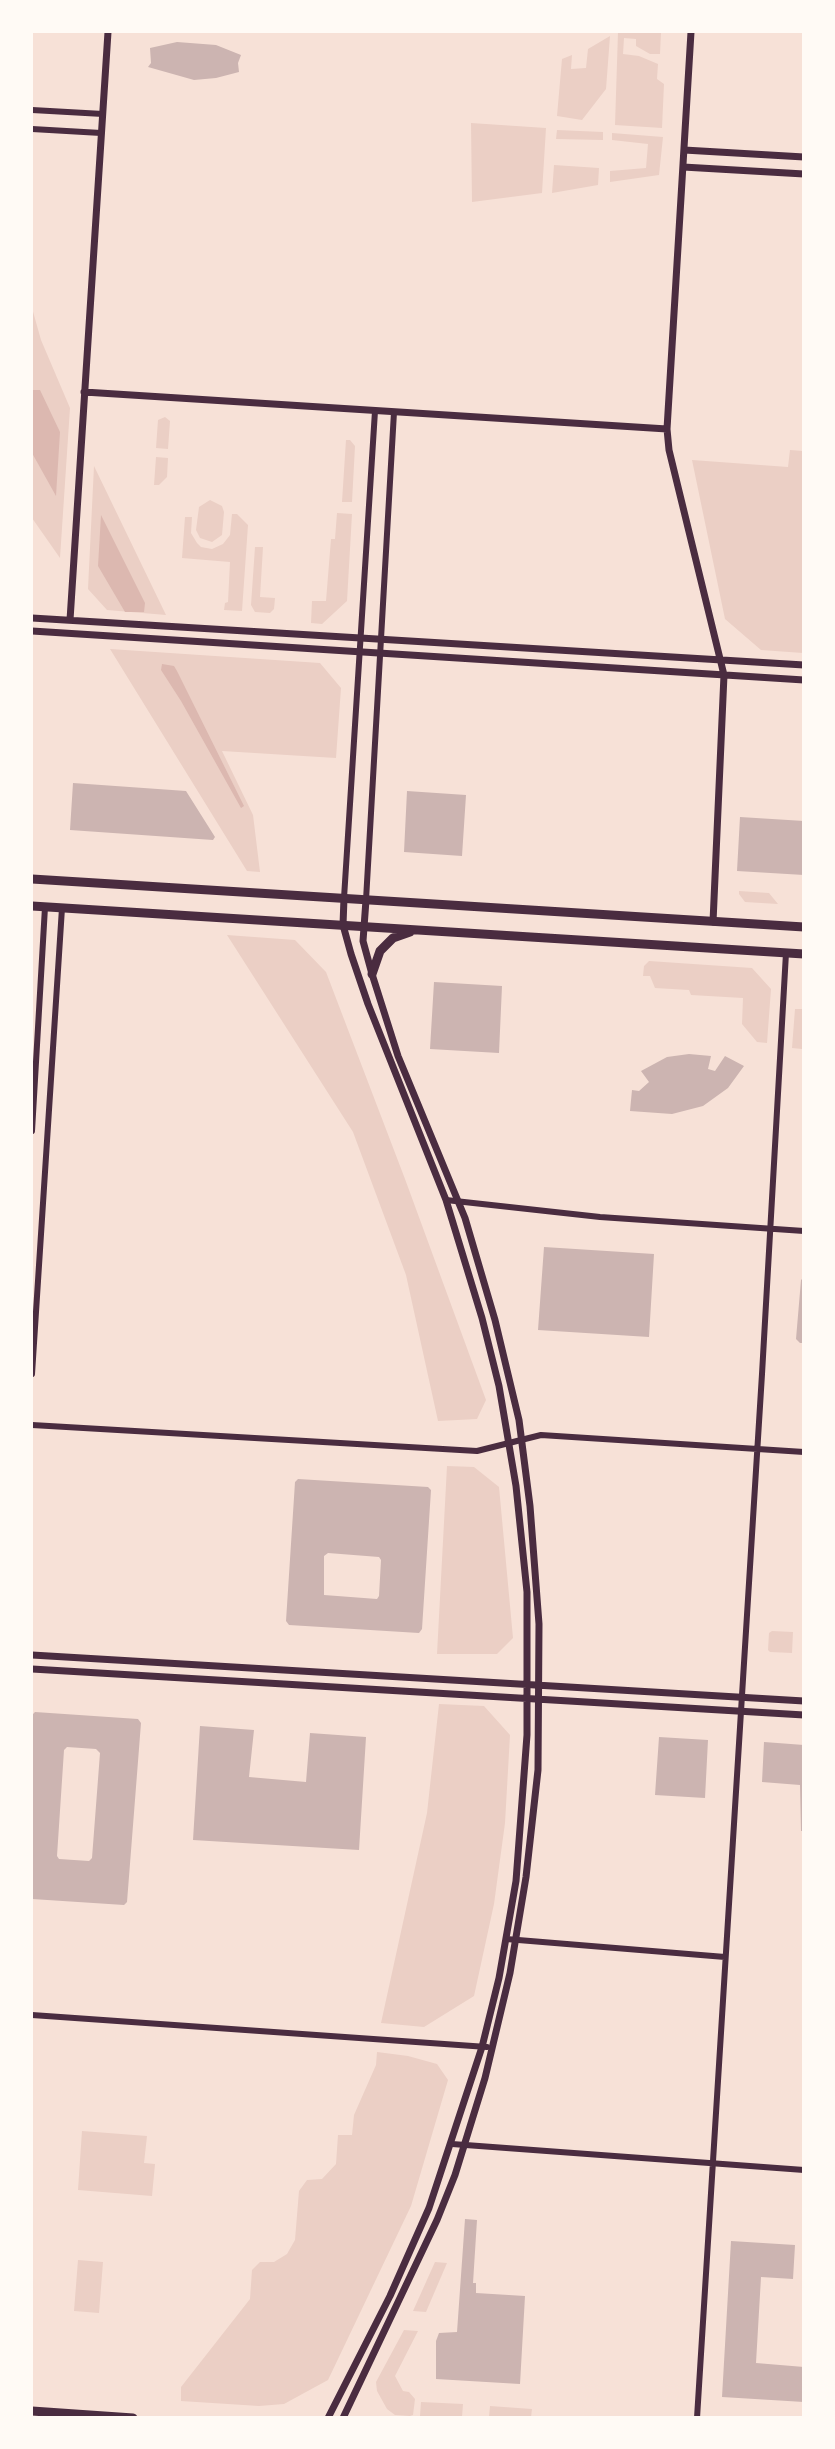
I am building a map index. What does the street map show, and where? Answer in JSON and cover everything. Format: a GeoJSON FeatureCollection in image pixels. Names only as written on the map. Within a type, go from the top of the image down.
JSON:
{"type":"FeatureCollection","features":[{"type":"Feature","properties":{"kind":"main road"},"geometry":{"type":"LineString","coordinates":[[32,879],[803,927]]}},
{"type":"Feature","properties":{"kind":"main road"},"geometry":{"type":"LineString","coordinates":[[32,906],[803,954]]}},
{"type":"Feature","properties":{"kind":"main road"},"geometry":{"type":"LineString","coordinates":[[372,974],[380,951],[393,938],[411,931],[433,931]]}},
{"type":"Feature","properties":{"kind":"main road"},"geometry":{"type":"LineString","coordinates":[[32,2411],[133,2417]]}},
{"type":"Feature","properties":{"kind":"street"},"geometry":{"type":"LineString","coordinates":[[70,620],[108,32]]}},
{"type":"Feature","properties":{"kind":"street"},"geometry":{"type":"LineString","coordinates":[[691,32],[667,429],[669,450],[724,675],[713,922]]}},
{"type":"Feature","properties":{"kind":"street"},"geometry":{"type":"LineString","coordinates":[[32,110],[103,114]]}},
{"type":"Feature","properties":{"kind":"street"},"geometry":{"type":"LineString","coordinates":[[32,129],[101,133]]}},
{"type":"Feature","properties":{"kind":"street"},"geometry":{"type":"LineString","coordinates":[[684,150],[803,157]]}},
{"type":"Feature","properties":{"kind":"street"},"geometry":{"type":"LineString","coordinates":[[683,167],[803,174]]}},
{"type":"Feature","properties":{"kind":"street"},"geometry":{"type":"LineString","coordinates":[[84,393],[667,429]]}},
{"type":"Feature","properties":{"kind":"street"},"geometry":{"type":"LineString","coordinates":[[328,2417],[390,2296],[429,2208],[452,2144],[482,2047],[506,1939],[516,1881],[526,1779],[527,1592],[516,1486],[499,1386],[482,1318],[446,1200],[368,1004],[343,925],[375,411]]}},
{"type":"Feature","properties":{"kind":"street"},"geometry":{"type":"LineString","coordinates":[[343,2417],[437,2220],[464,2145],[493,2048],[516,1940],[538,1770],[538,1611],[522,1440],[495,1320],[458,1202],[398,1056],[363,941],[394,412]]}},
{"type":"Feature","properties":{"kind":"street"},"geometry":{"type":"LineString","coordinates":[[32,618],[801,663]]}},
{"type":"Feature","properties":{"kind":"street"},"geometry":{"type":"LineString","coordinates":[[32,631],[803,680]]}},
{"type":"Feature","properties":{"kind":"street"},"geometry":{"type":"LineString","coordinates":[[32,1131],[45,907]]}},
{"type":"Feature","properties":{"kind":"street"},"geometry":{"type":"LineString","coordinates":[[32,1374],[62,908]]}},
{"type":"Feature","properties":{"kind":"street"},"geometry":{"type":"LineString","coordinates":[[697,2417],[786,953]]}},
{"type":"Feature","properties":{"kind":"street"},"geometry":{"type":"LineString","coordinates":[[446,1200],[600,1217],[803,1231]]}},
{"type":"Feature","properties":{"kind":"street"},"geometry":{"type":"LineString","coordinates":[[32,1425],[477,1451],[541,1435],[803,1452]]}},
{"type":"Feature","properties":{"kind":"street"},"geometry":{"type":"LineString","coordinates":[[32,1655],[803,1701]]}},
{"type":"Feature","properties":{"kind":"street"},"geometry":{"type":"LineString","coordinates":[[32,1669],[803,1715]]}},
{"type":"Feature","properties":{"kind":"street"},"geometry":{"type":"LineString","coordinates":[[506,1939],[725,1957]]}},
{"type":"Feature","properties":{"kind":"street"},"geometry":{"type":"LineString","coordinates":[[32,2015],[493,2048]]}},
{"type":"Feature","properties":{"kind":"street"},"geometry":{"type":"LineString","coordinates":[[452,2144],[803,2170]]}},
{"type":"Feature","properties":{"kind":"shaded area"},"geometry":{"type":"Polygon","coordinates":[[[618,32],[661,32],[660,54],[650,54],[636,46],[636,39],[624,38],[623,54],[639,56],[658,64],[657,79],[664,84],[662,128],[615,125],[618,32]]]}},
{"type":"Feature","properties":{"kind":"shaded area"},"geometry":{"type":"Polygon","coordinates":[[[610,36],[606,89],[582,120],[557,116],[562,59],[572,55],[571,69],[586,68],[588,49],[610,36]]]}},
{"type":"Feature","properties":{"kind":"shaded area"},"geometry":{"type":"Polygon","coordinates":[[[471,123],[546,128],[542,193],[472,202],[471,123]]]}},
{"type":"Feature","properties":{"kind":"shaded area"},"geometry":{"type":"Polygon","coordinates":[[[557,130],[603,132],[603,140],[556,139],[557,130]]]}},
{"type":"Feature","properties":{"kind":"shaded area"},"geometry":{"type":"Polygon","coordinates":[[[612,133],[663,137],[659,175],[610,182],[610,171],[646,168],[648,144],[612,140],[612,133]]]}},
{"type":"Feature","properties":{"kind":"shaded area"},"geometry":{"type":"Polygon","coordinates":[[[554,165],[599,168],[598,185],[552,193],[554,165]]]}},
{"type":"Feature","properties":{"kind":"shaded area"},"geometry":{"type":"Polygon","coordinates":[[[32,308],[41,340],[70,408],[60,558],[32,518],[32,308]]]}},
{"type":"Feature","properties":{"kind":"shaded area"},"geometry":{"type":"Polygon","coordinates":[[[32,390],[40,390],[60,432],[56,496],[32,453],[32,390]]]}},
{"type":"Feature","properties":{"kind":"shaded area"},"geometry":{"type":"Polygon","coordinates":[[[165,417],[170,421],[168,449],[156,448],[158,420],[165,417]]]}},
{"type":"Feature","properties":{"kind":"shaded area"},"geometry":{"type":"Polygon","coordinates":[[[346,440],[350,440],[355,446],[352,502],[342,502],[346,440]]]}},
{"type":"Feature","properties":{"kind":"shaded area"},"geometry":{"type":"Polygon","coordinates":[[[790,450],[803,451],[803,653],[761,650],[725,619],[692,460],[788,467],[790,450]]]}},
{"type":"Feature","properties":{"kind":"shaded area"},"geometry":{"type":"Polygon","coordinates":[[[156,457],[168,458],[167,477],[159,485],[154,485],[156,457]]]}},
{"type":"Feature","properties":{"kind":"shaded area"},"geometry":{"type":"Polygon","coordinates":[[[94,466],[166,615],[107,610],[88,589],[94,466]]]}},
{"type":"Feature","properties":{"kind":"shaded area"},"geometry":{"type":"Polygon","coordinates":[[[210,500],[222,506],[224,512],[222,535],[212,542],[200,538],[196,530],[199,507],[210,500]]]}},
{"type":"Feature","properties":{"kind":"shaded area"},"geometry":{"type":"Polygon","coordinates":[[[337,513],[352,514],[347,601],[322,624],[311,623],[312,601],[326,601],[331,539],[335,539],[337,513]]]}},
{"type":"Feature","properties":{"kind":"shaded area"},"geometry":{"type":"Polygon","coordinates":[[[232,514],[237,514],[248,525],[242,611],[224,610],[225,603],[228,602],[230,562],[182,558],[185,517],[192,517],[191,533],[197,543],[201,547],[212,549],[223,544],[230,535],[232,514]]]}},
{"type":"Feature","properties":{"kind":"shaded area"},"geometry":{"type":"Polygon","coordinates":[[[101,515],[145,603],[144,612],[125,612],[98,566],[101,515]]]}},
{"type":"Feature","properties":{"kind":"shaded area"},"geometry":{"type":"Polygon","coordinates":[[[255,547],[263,547],[260,597],[275,598],[274,609],[270,613],[255,612],[251,605],[255,547]]]}},
{"type":"Feature","properties":{"kind":"shaded area"},"geometry":{"type":"Polygon","coordinates":[[[110,649],[320,663],[341,688],[336,758],[222,751],[253,815],[260,872],[247,871],[110,649]]]}},
{"type":"Feature","properties":{"kind":"shaded area"},"geometry":{"type":"Polygon","coordinates":[[[162,664],[174,666],[177,671],[244,806],[241,808],[161,670],[162,664]]]}},
{"type":"Feature","properties":{"kind":"shaded area"},"geometry":{"type":"Polygon","coordinates":[[[739,891],[769,893],[778,904],[745,902],[739,891]]]}},
{"type":"Feature","properties":{"kind":"shaded area"},"geometry":{"type":"Polygon","coordinates":[[[227,935],[295,940],[326,972],[486,1400],[477,1419],[438,1421],[406,1275],[353,1132],[227,935]]]}},
{"type":"Feature","properties":{"kind":"shaded area"},"geometry":{"type":"Polygon","coordinates":[[[649,961],[752,968],[771,989],[767,1043],[757,1042],[742,1024],[743,998],[691,995],[689,990],[655,988],[650,976],[643,976],[644,966],[649,961]]]}},
{"type":"Feature","properties":{"kind":"shaded area"},"geometry":{"type":"Polygon","coordinates":[[[795,1009],[803,1009],[802,1049],[792,1048],[795,1009]]]}},
{"type":"Feature","properties":{"kind":"shaded area"},"geometry":{"type":"Polygon","coordinates":[[[447,1466],[474,1467],[499,1487],[513,1638],[497,1654],[437,1654],[447,1466]]]}},
{"type":"Feature","properties":{"kind":"shaded area"},"geometry":{"type":"Polygon","coordinates":[[[793,1632],[792,1653],[768,1650],[769,1633],[793,1632]]]}},
{"type":"Feature","properties":{"kind":"shaded area"},"geometry":{"type":"Polygon","coordinates":[[[439,1704],[484,1706],[510,1735],[505,1823],[494,1904],[474,1996],[424,2027],[381,2023],[427,1813],[439,1704]]]}},
{"type":"Feature","properties":{"kind":"shaded area"},"geometry":{"type":"Polygon","coordinates":[[[377,2052],[408,2056],[437,2064],[448,2080],[411,2206],[328,2380],[284,2404],[259,2406],[181,2401],[181,2387],[250,2299],[252,2270],[260,2262],[274,2262],[287,2254],[295,2240],[299,2191],[307,2180],[322,2179],[336,2164],[338,2135],[352,2135],[354,2115],[376,2065],[377,2052]]]}},
{"type":"Feature","properties":{"kind":"shaded area"},"geometry":{"type":"Polygon","coordinates":[[[82,2131],[147,2136],[144,2163],[155,2164],[152,2196],[78,2190],[82,2131]]]}},
{"type":"Feature","properties":{"kind":"shaded area"},"geometry":{"type":"Polygon","coordinates":[[[78,2260],[103,2262],[99,2313],[74,2311],[78,2260]]]}},
{"type":"Feature","properties":{"kind":"shaded area"},"geometry":{"type":"Polygon","coordinates":[[[435,2262],[447,2263],[426,2312],[413,2311],[435,2262]]]}},
{"type":"Feature","properties":{"kind":"shaded area"},"geometry":{"type":"Polygon","coordinates":[[[404,2330],[418,2331],[395,2376],[403,2391],[409,2392],[415,2399],[413,2415],[410,2416],[395,2415],[387,2409],[377,2391],[376,2382],[404,2330]]]}},
{"type":"Feature","properties":{"kind":"shaded area"},"geometry":{"type":"Polygon","coordinates":[[[421,2402],[463,2404],[462,2417],[420,2416],[421,2402]]]}},
{"type":"Feature","properties":{"kind":"shaded area"},"geometry":{"type":"Polygon","coordinates":[[[490,2406],[532,2409],[531,2417],[489,2417],[490,2406]]]}},
{"type":"Feature","properties":{"kind":"building"},"geometry":{"type":"Polygon","coordinates":[[[177,42],[216,45],[241,55],[239,72],[194,80],[148,67],[151,63],[150,48],[177,42]]]}},
{"type":"Feature","properties":{"kind":"building"},"geometry":{"type":"Polygon","coordinates":[[[73,783],[186,791],[215,837],[213,840],[70,830],[73,783]]]}},
{"type":"Feature","properties":{"kind":"building"},"geometry":{"type":"Polygon","coordinates":[[[407,791],[466,795],[462,856],[404,852],[407,791]]]}},
{"type":"Feature","properties":{"kind":"building"},"geometry":{"type":"Polygon","coordinates":[[[740,817],[804,821],[804,875],[737,871],[740,817]]]}},
{"type":"Feature","properties":{"kind":"building"},"geometry":{"type":"Polygon","coordinates":[[[434,982],[502,986],[499,1053],[430,1049],[434,982]]]}},
{"type":"Feature","properties":{"kind":"building"},"geometry":{"type":"Polygon","coordinates":[[[689,1054],[711,1056],[708,1069],[715,1071],[725,1056],[744,1066],[728,1088],[703,1106],[672,1114],[630,1111],[632,1090],[639,1091],[649,1082],[641,1071],[667,1057],[689,1054]]]}},
{"type":"Feature","properties":{"kind":"building"},"geometry":{"type":"Polygon","coordinates":[[[544,1247],[654,1254],[649,1337],[538,1330],[544,1247]]]}},
{"type":"Feature","properties":{"kind":"building"},"geometry":{"type":"Polygon","coordinates":[[[804,1277],[804,1343],[800,1343],[796,1339],[801,1280],[804,1277]]]}},
{"type":"Feature","properties":{"kind":"building"},"geometry":{"type":"Polygon","coordinates":[[[298,1479],[428,1487],[431,1490],[422,1629],[419,1633],[289,1625],[286,1621],[295,1482],[298,1479]],[[328,1553],[324,1556],[324,1595],[377,1599],[381,1560],[379,1557],[328,1553]]]}},
{"type":"Feature","properties":{"kind":"building"},"geometry":{"type":"Polygon","coordinates":[[[35,1712],[138,1719],[141,1723],[127,1902],[124,1905],[32,1899],[32,1715],[35,1712]],[[67,1747],[64,1750],[57,1856],[59,1859],[89,1861],[92,1858],[100,1753],[96,1749],[67,1747]]]}},
{"type":"Feature","properties":{"kind":"building"},"geometry":{"type":"Polygon","coordinates":[[[200,1726],[254,1730],[249,1777],[306,1782],[310,1733],[366,1737],[359,1850],[193,1840],[200,1726]]]}},
{"type":"Feature","properties":{"kind":"building"},"geometry":{"type":"Polygon","coordinates":[[[659,1737],[708,1740],[705,1798],[655,1795],[659,1737]]]}},
{"type":"Feature","properties":{"kind":"building"},"geometry":{"type":"Polygon","coordinates":[[[764,1742],[804,1745],[804,1831],[801,1831],[800,1785],[762,1782],[764,1742]]]}},
{"type":"Feature","properties":{"kind":"building"},"geometry":{"type":"Polygon","coordinates":[[[465,2219],[477,2220],[473,2283],[476,2283],[476,2293],[525,2296],[520,2384],[436,2379],[436,2341],[439,2333],[457,2332],[465,2219]]]}},
{"type":"Feature","properties":{"kind":"building"},"geometry":{"type":"Polygon","coordinates":[[[731,2241],[795,2245],[793,2279],[761,2277],[756,2363],[804,2367],[804,2402],[722,2397],[731,2241]]]}}]}
